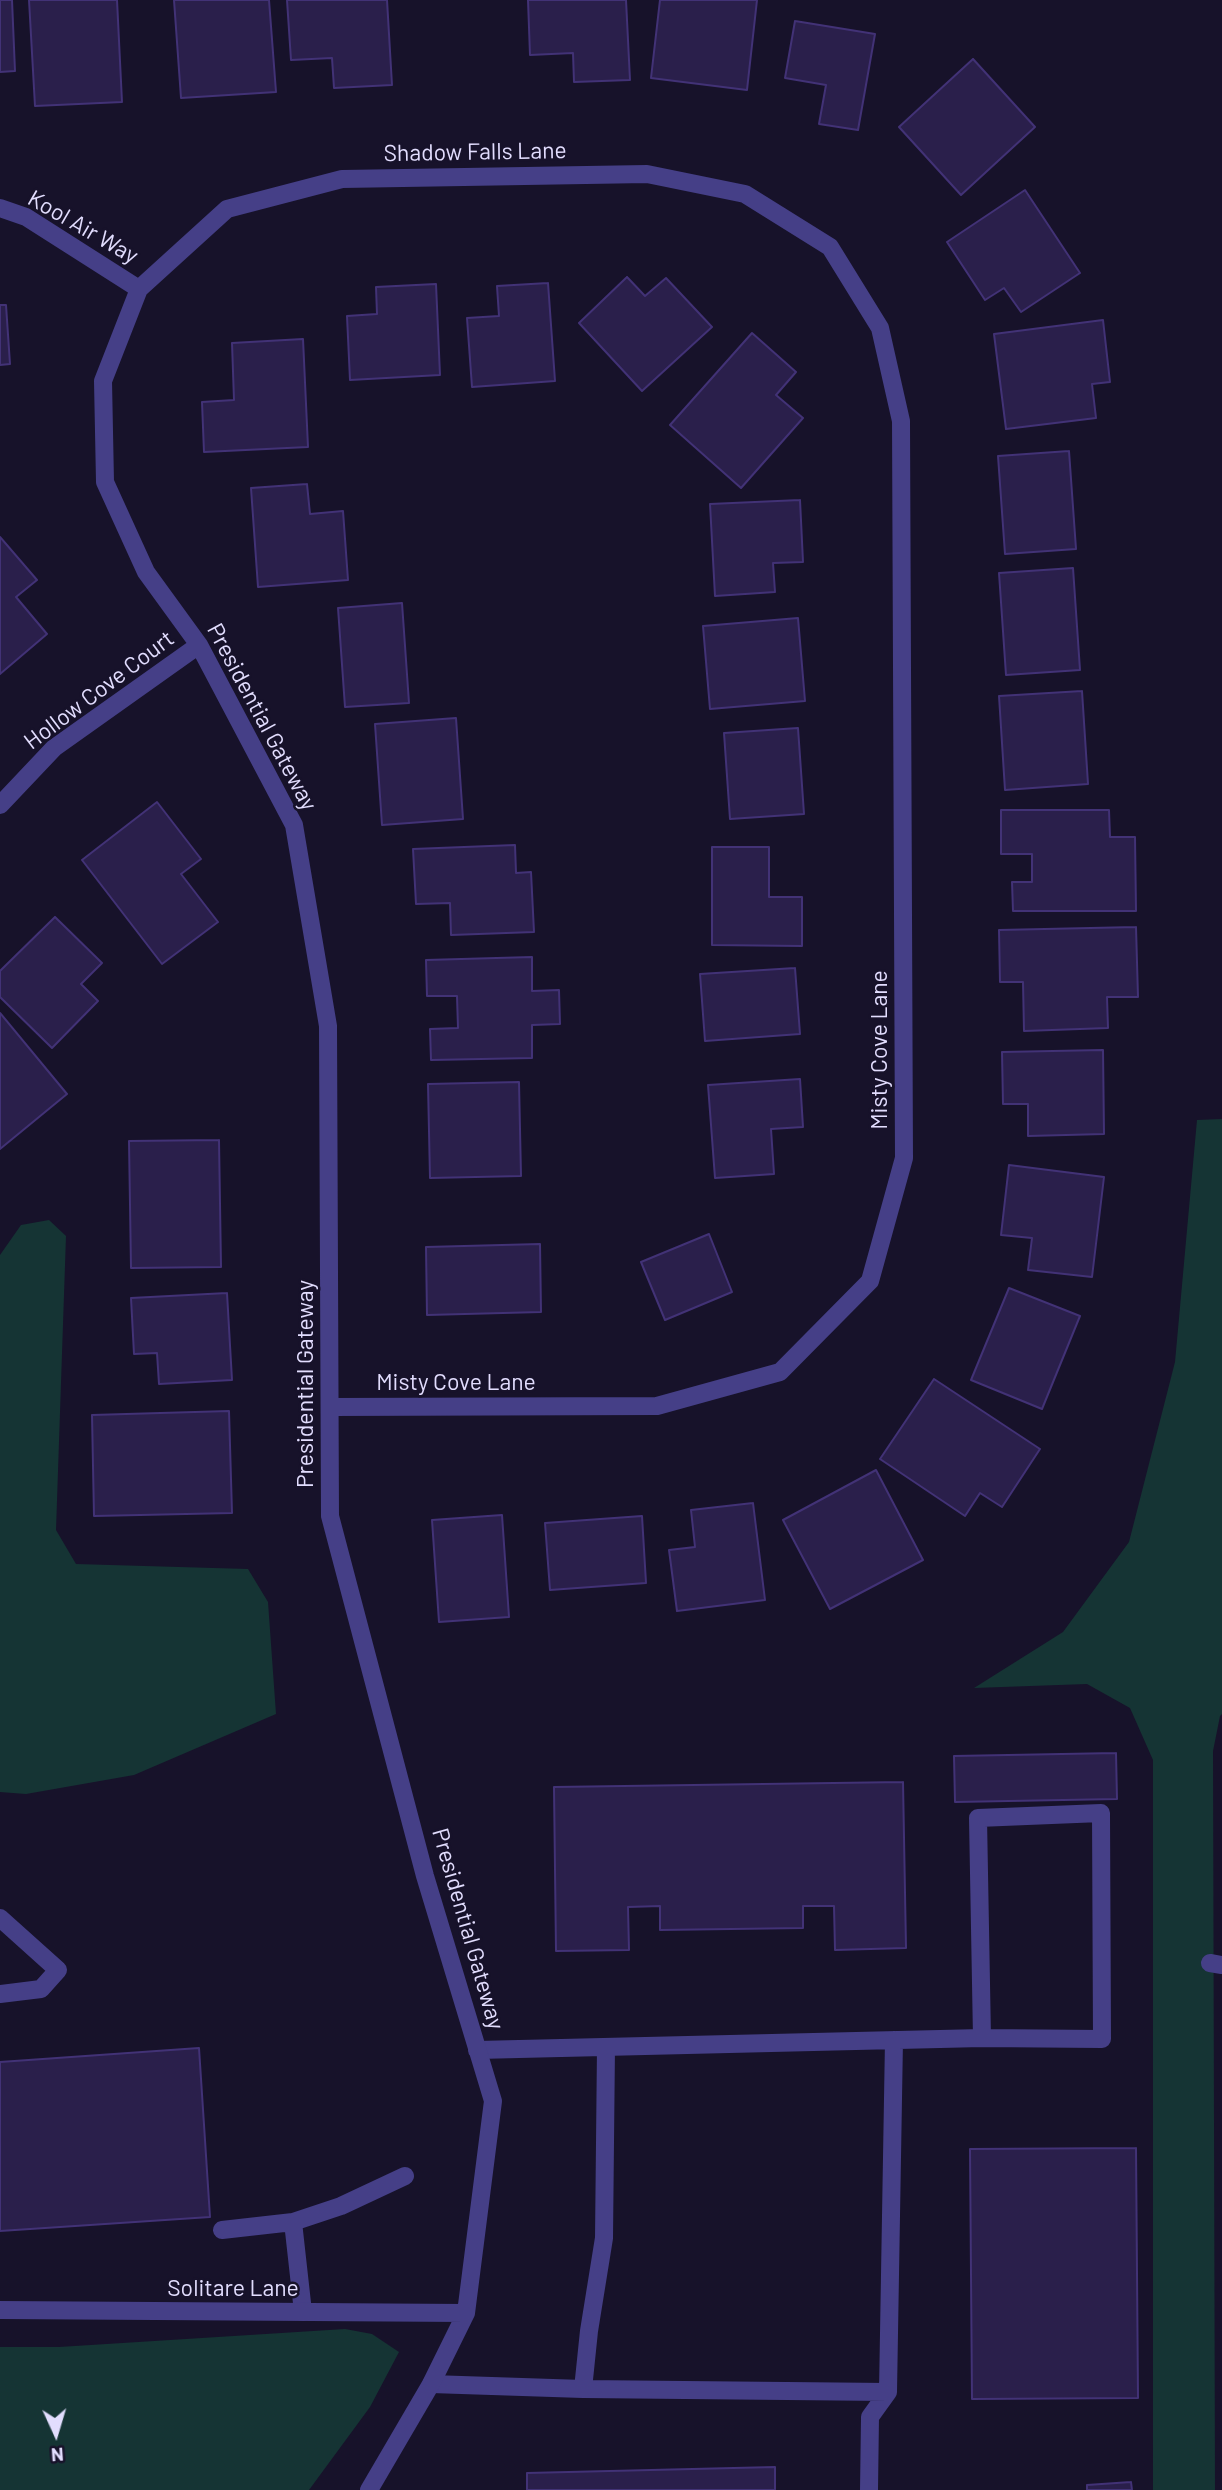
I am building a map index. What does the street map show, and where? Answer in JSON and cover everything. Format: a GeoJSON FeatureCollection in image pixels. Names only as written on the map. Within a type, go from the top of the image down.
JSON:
{"type":"FeatureCollection","features":[{"type":"Feature","properties":{"kind":"street","name":"Shadow Falls Lane"},"geometry":{"type":"LineString","coordinates":[[139,289],[227,209],[342,179],[647,174],[745,194],[830,247]]}},
{"type":"Feature","properties":{"kind":"street","name":"Kool Air Way"},"geometry":{"type":"LineString","coordinates":[[0,208],[26,218],[139,289]]}},
{"type":"Feature","properties":{"kind":"street","name":"Misty Cove Lane"},"geometry":{"type":"LineString","coordinates":[[330,1407],[657,1406],[780,1372],[870,1281],[904,1158],[901,421],[880,328],[830,247]]}},
{"type":"Feature","properties":{"kind":"street","name":"Presidential Gateway"},"geometry":{"type":"LineString","coordinates":[[139,289],[103,381],[105,482],[146,572],[199,645],[294,825],[328,1026],[330,1517],[425,1876],[493,2101],[466,2313],[431,2384],[369,2490]]}},
{"type":"Feature","properties":{"kind":"street","name":"Hollow Cove Court"},"geometry":{"type":"LineString","coordinates":[[0,805],[54,748],[199,645]]}},
{"type":"Feature","properties":{"kind":"street"},"geometry":{"type":"LineString","coordinates":[[477,2050],[982,2038],[1102,2039],[1101,1813],[978,1818],[982,2038]]}},
{"type":"Feature","properties":{"kind":"street"},"geometry":{"type":"LineString","coordinates":[[0,1918],[58,1970],[41,1989],[0,1994]]}},
{"type":"Feature","properties":{"kind":"street"},"geometry":{"type":"LineString","coordinates":[[869,2490],[870,2417],[888,2392],[894,2040]]}},
{"type":"Feature","properties":{"kind":"street"},"geometry":{"type":"LineString","coordinates":[[583,2389],[604,2238],[606,2047]]}},
{"type":"Feature","properties":{"kind":"street"},"geometry":{"type":"LineString","coordinates":[[222,2230],[293,2222],[341,2206],[405,2176]]}},
{"type":"Feature","properties":{"kind":"street"},"geometry":{"type":"LineString","coordinates":[[293,2222],[303,2312]]}},
{"type":"Feature","properties":{"kind":"street","name":"Solitare Lane"},"geometry":{"type":"LineString","coordinates":[[0,2310],[466,2313]]}},
{"type":"Feature","properties":{"kind":"street"},"geometry":{"type":"LineString","coordinates":[[431,2384],[583,2389],[888,2392]]}},
{"type":"Feature","properties":{"kind":"green space"},"geometry":{"type":"Polygon","coordinates":[[[1222,1119],[1222,1714],[1213,1751],[1215,2490],[1153,2490],[1153,1760],[1130,1708],[1087,1684],[974,1688],[1063,1632],[1129,1542],[1175,1362],[1197,1120],[1222,1119]]]}},
{"type":"Feature","properties":{"kind":"green space"},"geometry":{"type":"Polygon","coordinates":[[[49,1220],[66,1236],[56,1530],[76,1564],[248,1569],[268,1602],[276,1714],[134,1775],[26,1794],[0,1792],[0,1255],[21,1225],[49,1220]]]}},
{"type":"Feature","properties":{"kind":"green space"},"geometry":{"type":"Polygon","coordinates":[[[345,2329],[372,2334],[399,2352],[370,2407],[309,2490],[0,2490],[0,2347],[59,2347],[345,2329]]]}},
{"type":"Feature","properties":{"kind":"building"},"geometry":{"type":"Polygon","coordinates":[[[0,0],[12,0],[15,71],[0,72],[0,0]]]}},
{"type":"Feature","properties":{"kind":"building"},"geometry":{"type":"Polygon","coordinates":[[[29,0],[117,0],[122,102],[35,106],[29,0]]]}},
{"type":"Feature","properties":{"kind":"building"},"geometry":{"type":"Polygon","coordinates":[[[174,0],[269,0],[276,92],[181,98],[174,0]]]}},
{"type":"Feature","properties":{"kind":"building"},"geometry":{"type":"Polygon","coordinates":[[[287,0],[387,0],[392,85],[334,88],[332,58],[291,60],[287,0]]]}},
{"type":"Feature","properties":{"kind":"building"},"geometry":{"type":"Polygon","coordinates":[[[528,0],[626,0],[630,80],[574,82],[573,53],[530,55],[528,0]]]}},
{"type":"Feature","properties":{"kind":"building"},"geometry":{"type":"Polygon","coordinates":[[[660,0],[757,0],[747,90],[651,78],[660,0]]]}},
{"type":"Feature","properties":{"kind":"building"},"geometry":{"type":"Polygon","coordinates":[[[795,21],[875,34],[858,130],[819,124],[826,85],[785,78],[795,21]]]}},
{"type":"Feature","properties":{"kind":"building"},"geometry":{"type":"Polygon","coordinates":[[[973,59],[1035,127],[961,195],[899,127],[973,59]]]}},
{"type":"Feature","properties":{"kind":"building"},"geometry":{"type":"Polygon","coordinates":[[[1025,190],[1080,273],[1021,312],[1004,288],[985,300],[947,242],[1025,190]]]}},
{"type":"Feature","properties":{"kind":"building"},"geometry":{"type":"Polygon","coordinates":[[[627,277],[645,296],[666,278],[712,327],[642,391],[579,323],[627,277]]]}},
{"type":"Feature","properties":{"kind":"building"},"geometry":{"type":"Polygon","coordinates":[[[548,283],[555,381],[472,387],[467,318],[499,316],[497,286],[548,283]]]}},
{"type":"Feature","properties":{"kind":"building"},"geometry":{"type":"Polygon","coordinates":[[[436,284],[440,375],[350,380],[347,316],[377,314],[376,287],[436,284]]]}},
{"type":"Feature","properties":{"kind":"building"},"geometry":{"type":"Polygon","coordinates":[[[0,305],[6,305],[10,364],[0,365],[0,305]]]}},
{"type":"Feature","properties":{"kind":"building"},"geometry":{"type":"Polygon","coordinates":[[[1103,320],[1110,382],[1092,384],[1096,418],[1006,429],[994,334],[1103,320]]]}},
{"type":"Feature","properties":{"kind":"building"},"geometry":{"type":"Polygon","coordinates":[[[752,333],[796,372],[776,395],[803,418],[741,488],[670,425],[752,333]]]}},
{"type":"Feature","properties":{"kind":"building"},"geometry":{"type":"Polygon","coordinates":[[[303,339],[308,447],[204,452],[202,402],[234,400],[232,343],[303,339]]]}},
{"type":"Feature","properties":{"kind":"building"},"geometry":{"type":"Polygon","coordinates":[[[1069,451],[1076,549],[1005,554],[998,456],[1069,451]]]}},
{"type":"Feature","properties":{"kind":"building"},"geometry":{"type":"Polygon","coordinates":[[[307,484],[310,514],[343,511],[348,580],[258,587],[251,488],[307,484]]]}},
{"type":"Feature","properties":{"kind":"building"},"geometry":{"type":"Polygon","coordinates":[[[800,500],[803,562],[773,563],[775,592],[715,596],[710,504],[800,500]]]}},
{"type":"Feature","properties":{"kind":"building"},"geometry":{"type":"Polygon","coordinates":[[[0,537],[37,580],[16,597],[47,634],[0,674],[0,537]]]}},
{"type":"Feature","properties":{"kind":"building"},"geometry":{"type":"Polygon","coordinates":[[[1073,568],[1080,670],[1006,675],[999,573],[1073,568]]]}},
{"type":"Feature","properties":{"kind":"building"},"geometry":{"type":"Polygon","coordinates":[[[402,603],[409,703],[345,707],[338,608],[402,603]]]}},
{"type":"Feature","properties":{"kind":"building"},"geometry":{"type":"Polygon","coordinates":[[[798,618],[805,701],[710,709],[703,626],[798,618]]]}},
{"type":"Feature","properties":{"kind":"building"},"geometry":{"type":"Polygon","coordinates":[[[1082,691],[1088,784],[1005,790],[999,696],[1082,691]]]}},
{"type":"Feature","properties":{"kind":"building"},"geometry":{"type":"Polygon","coordinates":[[[456,718],[463,819],[382,825],[375,724],[456,718]]]}},
{"type":"Feature","properties":{"kind":"building"},"geometry":{"type":"Polygon","coordinates":[[[798,728],[804,814],[730,819],[724,733],[798,728]]]}},
{"type":"Feature","properties":{"kind":"building"},"geometry":{"type":"Polygon","coordinates":[[[157,802],[201,859],[181,874],[218,922],[162,964],[82,860],[157,802]]]}},
{"type":"Feature","properties":{"kind":"building"},"geometry":{"type":"Polygon","coordinates":[[[1001,810],[1109,810],[1110,837],[1135,837],[1136,911],[1013,911],[1012,882],[1032,882],[1032,854],[1001,854],[1001,810]]]}},
{"type":"Feature","properties":{"kind":"building"},"geometry":{"type":"Polygon","coordinates":[[[515,845],[516,873],[531,872],[534,932],[451,935],[450,903],[416,904],[413,849],[515,845]]]}},
{"type":"Feature","properties":{"kind":"building"},"geometry":{"type":"Polygon","coordinates":[[[712,847],[769,847],[769,897],[802,897],[802,946],[712,945],[712,847]]]}},
{"type":"Feature","properties":{"kind":"building"},"geometry":{"type":"Polygon","coordinates":[[[55,917],[102,963],[81,984],[98,1001],[52,1048],[0,997],[0,971],[55,917]]]}},
{"type":"Feature","properties":{"kind":"building"},"geometry":{"type":"Polygon","coordinates":[[[1136,927],[1138,997],[1107,997],[1108,1028],[1024,1031],[1023,982],[1000,982],[999,930],[1136,927]]]}},
{"type":"Feature","properties":{"kind":"building"},"geometry":{"type":"Polygon","coordinates":[[[532,957],[532,991],[559,990],[560,1024],[532,1025],[532,1058],[431,1060],[430,1029],[458,1028],[457,996],[427,996],[426,960],[532,957]]]}},
{"type":"Feature","properties":{"kind":"building"},"geometry":{"type":"Polygon","coordinates":[[[795,968],[800,1034],[705,1041],[700,974],[795,968]]]}},
{"type":"Feature","properties":{"kind":"building"},"geometry":{"type":"Polygon","coordinates":[[[0,1013],[67,1094],[0,1149],[0,1013]]]}},
{"type":"Feature","properties":{"kind":"building"},"geometry":{"type":"Polygon","coordinates":[[[1103,1050],[1104,1134],[1028,1136],[1028,1104],[1003,1104],[1002,1052],[1103,1050]]]}},
{"type":"Feature","properties":{"kind":"building"},"geometry":{"type":"Polygon","coordinates":[[[800,1079],[803,1127],[771,1129],[774,1174],[715,1178],[708,1085],[800,1079]]]}},
{"type":"Feature","properties":{"kind":"building"},"geometry":{"type":"Polygon","coordinates":[[[519,1082],[521,1176],[430,1178],[428,1084],[519,1082]]]}},
{"type":"Feature","properties":{"kind":"building"},"geometry":{"type":"Polygon","coordinates":[[[219,1140],[221,1267],[131,1268],[129,1141],[219,1140]]]}},
{"type":"Feature","properties":{"kind":"building"},"geometry":{"type":"Polygon","coordinates":[[[1009,1165],[1104,1177],[1092,1277],[1028,1270],[1032,1238],[1001,1235],[1009,1165]]]}},
{"type":"Feature","properties":{"kind":"building"},"geometry":{"type":"Polygon","coordinates":[[[709,1234],[732,1292],[665,1320],[641,1262],[709,1234]]]}},
{"type":"Feature","properties":{"kind":"building"},"geometry":{"type":"Polygon","coordinates":[[[540,1244],[541,1312],[427,1315],[426,1247],[540,1244]]]}},
{"type":"Feature","properties":{"kind":"building"},"geometry":{"type":"Polygon","coordinates":[[[1009,1288],[1080,1316],[1042,1409],[971,1380],[1009,1288]]]}},
{"type":"Feature","properties":{"kind":"building"},"geometry":{"type":"Polygon","coordinates":[[[227,1293],[232,1380],[159,1384],[157,1353],[134,1354],[131,1298],[227,1293]]]}},
{"type":"Feature","properties":{"kind":"building"},"geometry":{"type":"Polygon","coordinates":[[[934,1379],[1040,1449],[1002,1507],[980,1493],[965,1516],[880,1459],[934,1379]]]}},
{"type":"Feature","properties":{"kind":"building"},"geometry":{"type":"Polygon","coordinates":[[[229,1411],[232,1513],[94,1516],[92,1415],[229,1411]]]}},
{"type":"Feature","properties":{"kind":"building"},"geometry":{"type":"Polygon","coordinates":[[[876,1470],[923,1560],[830,1609],[783,1520],[876,1470]]]}},
{"type":"Feature","properties":{"kind":"building"},"geometry":{"type":"Polygon","coordinates":[[[753,1503],[765,1600],[677,1611],[669,1550],[695,1547],[691,1510],[753,1503]]]}},
{"type":"Feature","properties":{"kind":"building"},"geometry":{"type":"Polygon","coordinates":[[[502,1515],[509,1617],[439,1622],[432,1520],[502,1515]]]}},
{"type":"Feature","properties":{"kind":"building"},"geometry":{"type":"Polygon","coordinates":[[[642,1516],[646,1583],[550,1590],[545,1523],[642,1516]]]}},
{"type":"Feature","properties":{"kind":"building"},"geometry":{"type":"Polygon","coordinates":[[[1116,1753],[1117,1799],[955,1802],[954,1756],[1116,1753]]]}},
{"type":"Feature","properties":{"kind":"building"},"geometry":{"type":"Polygon","coordinates":[[[903,1782],[906,1948],[835,1950],[834,1906],[803,1906],[803,1928],[660,1930],[660,1906],[628,1907],[629,1950],[556,1951],[554,1787],[903,1782]]]}},
{"type":"Feature","properties":{"kind":"building"},"geometry":{"type":"Polygon","coordinates":[[[199,2048],[210,2217],[0,2231],[0,2062],[199,2048]]]}},
{"type":"Feature","properties":{"kind":"building"},"geometry":{"type":"Polygon","coordinates":[[[1136,2148],[1138,2398],[972,2399],[970,2149],[1136,2148]]]}},
{"type":"Feature","properties":{"kind":"building"},"geometry":{"type":"Polygon","coordinates":[[[775,2467],[775,2490],[527,2490],[527,2473],[775,2467]]]}},
{"type":"Feature","properties":{"kind":"building"},"geometry":{"type":"Polygon","coordinates":[[[1131,2482],[1132,2490],[1087,2490],[1087,2485],[1131,2482]]]}}]}
